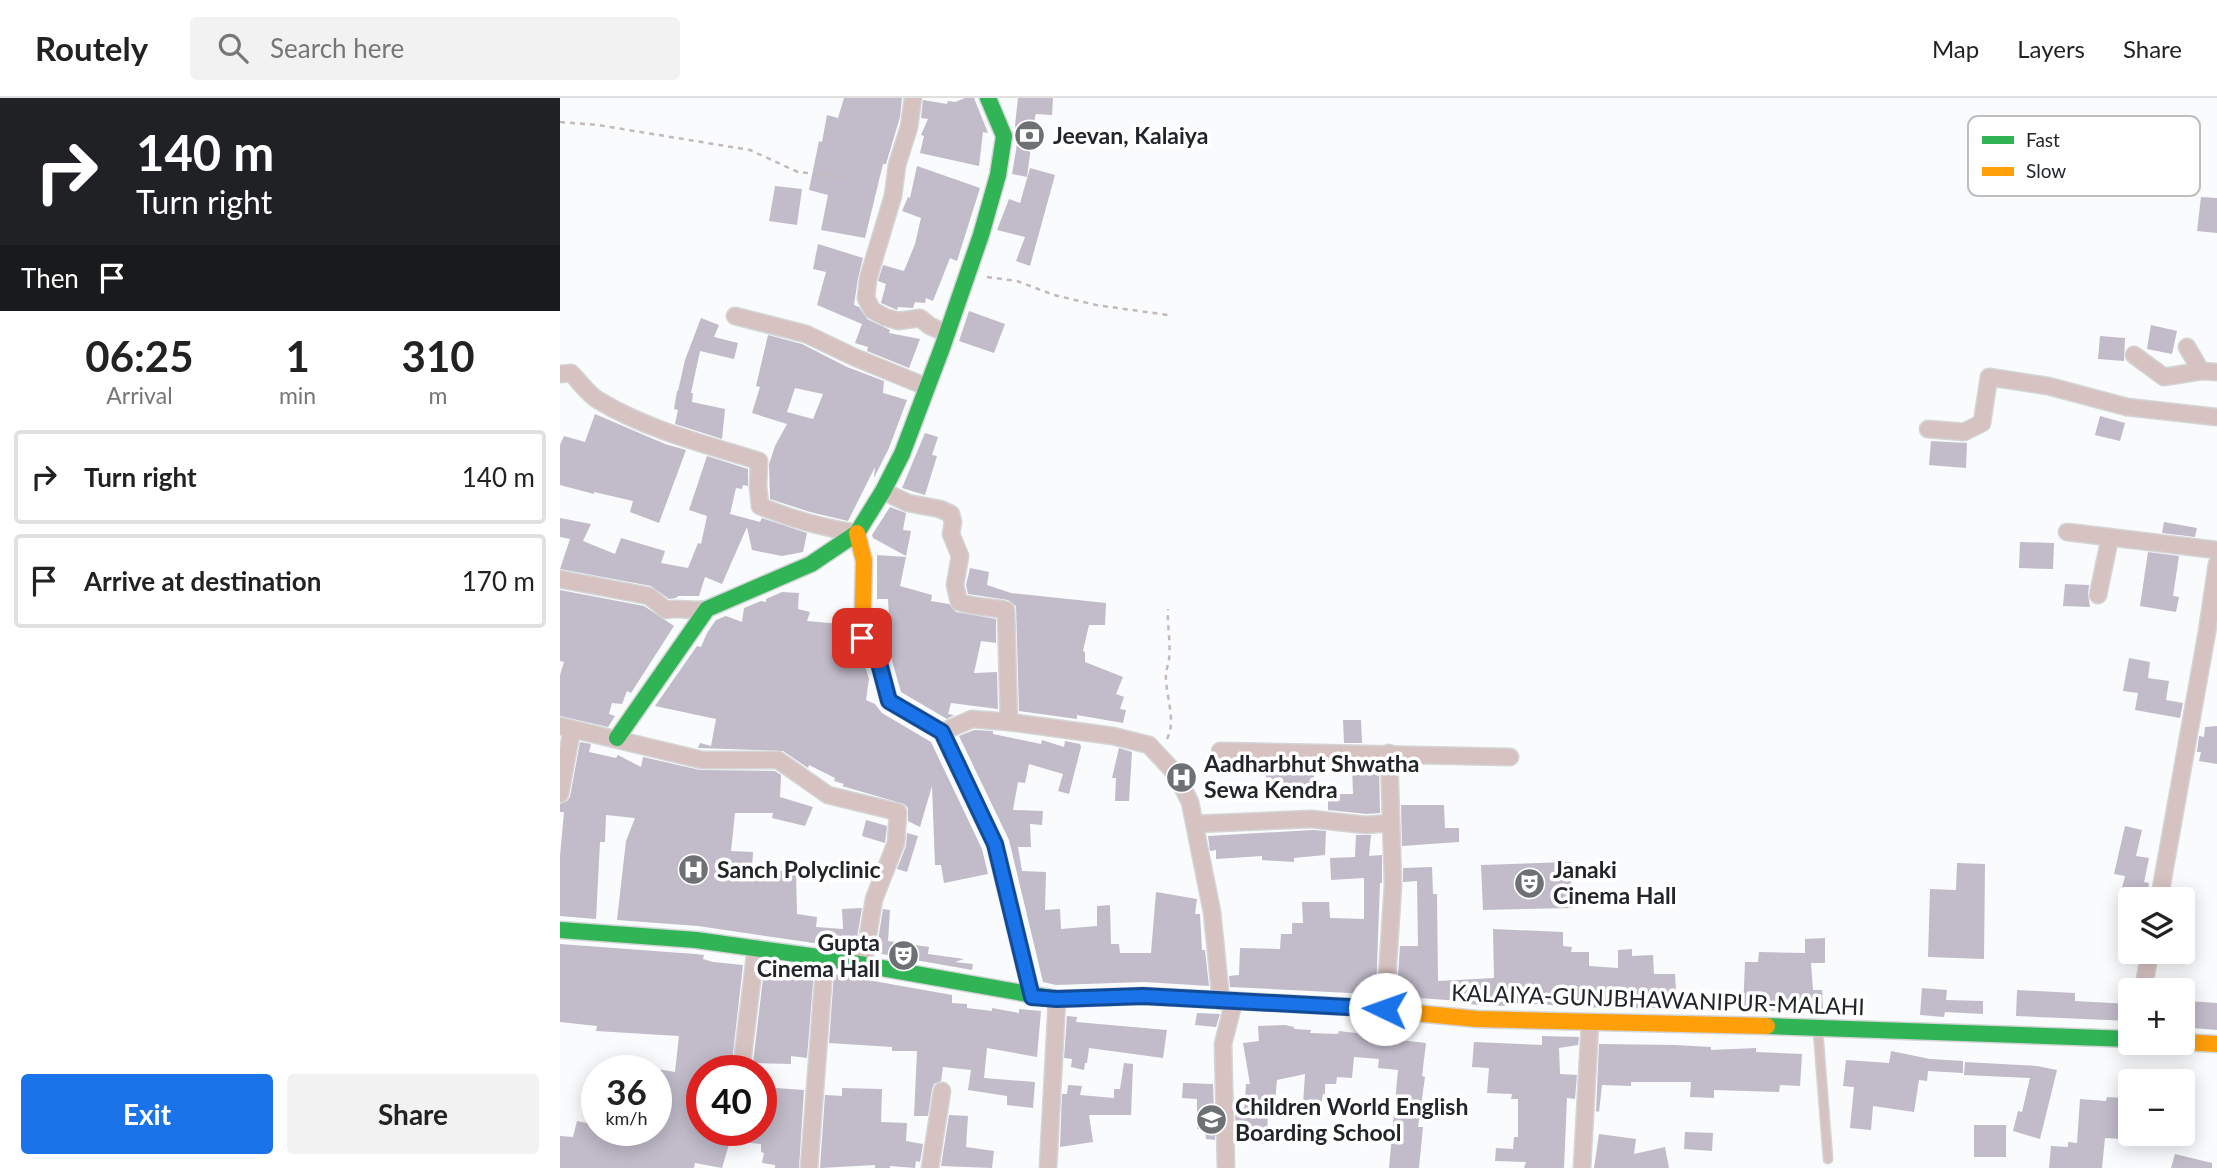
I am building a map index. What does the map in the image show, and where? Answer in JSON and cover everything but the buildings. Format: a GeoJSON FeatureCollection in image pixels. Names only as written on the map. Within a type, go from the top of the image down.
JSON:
{"type":"FeatureCollection","features":[{"type":"Feature","properties":{"kind":"street"},"geometry":{"type":"LineString","coordinates":[[913,98],[892,196],[868,279],[866,298],[872,310],[885,317],[898,321],[920,318],[946,333]]}},
{"type":"Feature","properties":{"kind":"street"},"geometry":{"type":"LineString","coordinates":[[560,579],[649,596],[666,610],[676,608],[692,612],[707,609],[811,564],[857,533],[902,454],[981,235],[995,187],[1004,136],[988,98]]}},
{"type":"Feature","properties":{"kind":"street"},"geometry":{"type":"LineString","coordinates":[[734,316],[806,334],[927,387]]}},
{"type":"Feature","properties":{"kind":"street"},"geometry":{"type":"LineString","coordinates":[[2187,347],[2209,371]]}},
{"type":"Feature","properties":{"kind":"street"},"geometry":{"type":"LineString","coordinates":[[2134,355],[2164,377],[2209,371]]}},
{"type":"Feature","properties":{"kind":"street"},"geometry":{"type":"LineString","coordinates":[[560,374],[571,373],[596,399],[638,420],[669,433],[759,461],[760,506],[829,529],[857,533]]}},
{"type":"Feature","properties":{"kind":"street"},"geometry":{"type":"LineString","coordinates":[[1928,429],[1964,432],[1982,423],[1989,377],[2048,386],[2127,407],[2217,417]]}},
{"type":"Feature","properties":{"kind":"street"},"geometry":{"type":"LineString","coordinates":[[883,491],[908,503],[940,509],[951,514],[951,534],[960,556],[955,585],[959,602],[972,607],[1006,610],[1009,722]]}},
{"type":"Feature","properties":{"kind":"street"},"geometry":{"type":"LineString","coordinates":[[2067,532],[2217,551]]}},
{"type":"Feature","properties":{"kind":"street"},"geometry":{"type":"LineString","coordinates":[[857,533],[864,561],[862,638],[879,663],[889,701],[942,732],[995,844],[1032,997]]}},
{"type":"Feature","properties":{"kind":"street"},"geometry":{"type":"LineString","coordinates":[[2098,595],[2110,537]]}},
{"type":"Feature","properties":{"kind":"street"},"geometry":{"type":"LineString","coordinates":[[2162,887],[2217,564]]}},
{"type":"Feature","properties":{"kind":"street"},"geometry":{"type":"LineString","coordinates":[[617,738],[707,609]]}},
{"type":"Feature","properties":{"kind":"street"},"geometry":{"type":"LineString","coordinates":[[942,732],[972,719],[1113,736],[1149,745],[1177,774],[1190,802],[1195,824],[1228,1001],[1223,1044],[1226,1168]]}},
{"type":"Feature","properties":{"kind":"street"},"geometry":{"type":"LineString","coordinates":[[560,794],[566,728],[702,760],[778,760],[828,795],[898,812],[896,843],[874,899],[863,965]]}},
{"type":"Feature","properties":{"kind":"street"},"geometry":{"type":"LineString","coordinates":[[1220,751],[1510,757]]}},
{"type":"Feature","properties":{"kind":"street"},"geometry":{"type":"LineString","coordinates":[[1385,1009],[1393,885],[1389,753]]}},
{"type":"Feature","properties":{"kind":"street"},"geometry":{"type":"LineString","coordinates":[[1195,824],[1311,819],[1366,825],[1390,824]]}},
{"type":"Feature","properties":{"kind":"street","name":"KALAIYA-GUNJBHAWANIPUR-MALAHI"},"geometry":{"type":"LineString","coordinates":[[560,930],[696,940],[756,948],[825,958],[1032,997],[1057,999],[1143,996],[1590,1023],[1727,1024],[2118,1039]]}},
{"type":"Feature","properties":{"kind":"street"},"geometry":{"type":"LineString","coordinates":[[743,1055],[756,948]]}},
{"type":"Feature","properties":{"kind":"street"},"geometry":{"type":"LineString","coordinates":[[809,1168],[825,958]]}},
{"type":"Feature","properties":{"kind":"street"},"geometry":{"type":"LineString","coordinates":[[1048,1168],[1057,999]]}},
{"type":"Feature","properties":{"kind":"street"},"geometry":{"type":"LineString","coordinates":[[1581,1168],[1590,1023]]}},
{"type":"Feature","properties":{"kind":"street"},"geometry":{"type":"LineString","coordinates":[[2195,1043],[2217,1044]]}},
{"type":"Feature","properties":{"kind":"street"},"geometry":{"type":"LineString","coordinates":[[930,1168],[942,1091]]}},
{"type":"Feature","properties":{"kind":"lane"},"geometry":{"type":"LineString","coordinates":[[1818,1028],[1828,1158]]}},
{"type":"Feature","properties":{"kind":"path"},"geometry":{"type":"LineString","coordinates":[[560,122],[598,125],[750,150],[799,172],[845,177]]}},
{"type":"Feature","properties":{"kind":"path"},"geometry":{"type":"LineString","coordinates":[[967,270],[985,277],[1017,281],[1054,295],[1096,305],[1168,315]]}},
{"type":"Feature","properties":{"kind":"path"},"geometry":{"type":"LineString","coordinates":[[1158,754],[1169,736],[1170,710],[1165,677],[1170,656],[1168,609]]}},
{"type":"Feature","properties":{"kind":"traffic: fast"},"geometry":{"type":"LineString","coordinates":[[617,738],[707,609],[811,564],[857,533],[883,491],[902,454],[942,348],[981,235],[998,175],[1004,136],[988,98]]}},
{"type":"Feature","properties":{"kind":"traffic: fast"},"geometry":{"type":"LineString","coordinates":[[983,819],[995,844],[1032,997]]}},
{"type":"Feature","properties":{"kind":"traffic: fast"},"geometry":{"type":"LineString","coordinates":[[560,930],[696,940],[825,958],[1057,999],[1143,996],[1352,1007]]}},
{"type":"Feature","properties":{"kind":"traffic: fast"},"geometry":{"type":"LineString","coordinates":[[1767,1026],[2118,1039]]}},
{"type":"Feature","properties":{"kind":"traffic: slow"},"geometry":{"type":"LineString","coordinates":[[857,533],[864,561],[862,638],[879,663],[889,701],[942,732],[983,819]]}},
{"type":"Feature","properties":{"kind":"traffic: slow"},"geometry":{"type":"LineString","coordinates":[[1352,1007],[1477,1019],[1767,1026]]}},
{"type":"Feature","properties":{"kind":"traffic: slow"},"geometry":{"type":"LineString","coordinates":[[2195,1043],[2217,1044]]}},
{"type":"Feature","properties":{"kind":"place","name":"Jeevan, Kalaiya"},"geometry":{"type":"Point","coordinates":[1030,136]}},
{"type":"Feature","properties":{"kind":"place","name":"Aadharbhut Shwatha Sewa Kendra"},"geometry":{"type":"Point","coordinates":[1181,777]}},
{"type":"Feature","properties":{"kind":"place","name":"Sanch Polyclinic"},"geometry":{"type":"Point","coordinates":[694,870]}},
{"type":"Feature","properties":{"kind":"place","name":"Janaki Cinema Hall"},"geometry":{"type":"Point","coordinates":[1530,883]}},
{"type":"Feature","properties":{"kind":"place","name":"Gupta Cinema Hall"},"geometry":{"type":"Point","coordinates":[903,956]}},
{"type":"Feature","properties":{"kind":"place","name":"Children World English Boarding School"},"geometry":{"type":"Point","coordinates":[1212,1120]}},
{"type":"Feature","properties":{"kind":"route"},"geometry":{"type":"LineString","coordinates":[[862,638],[879,663],[889,701],[942,732],[995,844],[1032,997],[1057,999],[1143,996],[1385,1009]]}}]}
